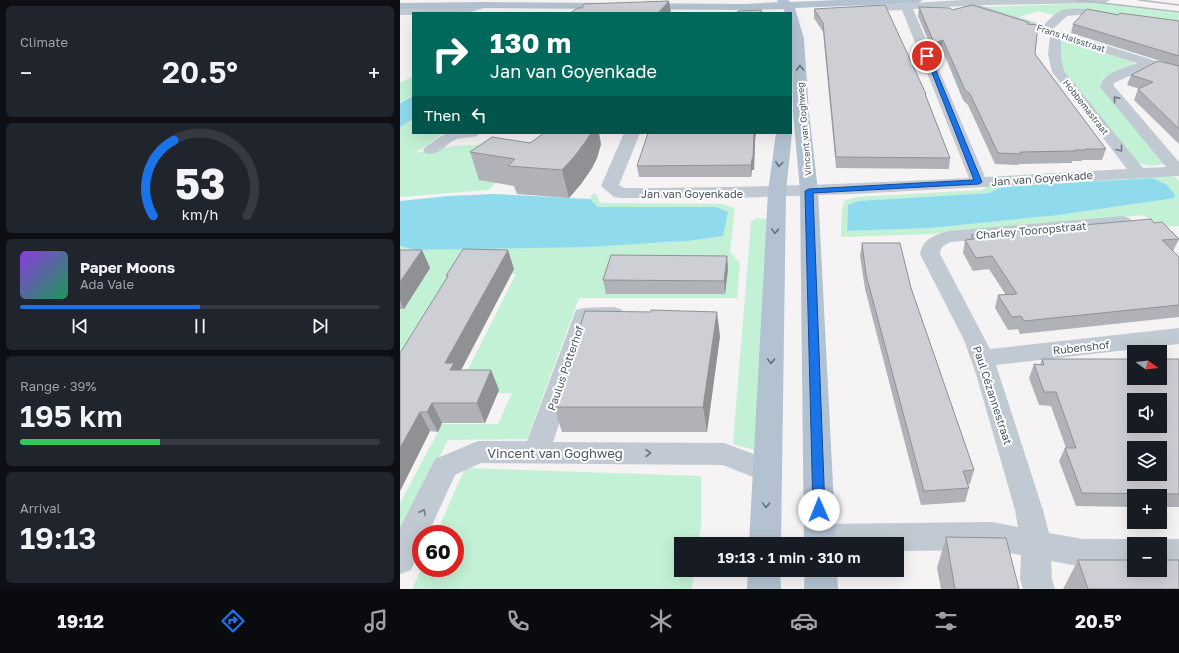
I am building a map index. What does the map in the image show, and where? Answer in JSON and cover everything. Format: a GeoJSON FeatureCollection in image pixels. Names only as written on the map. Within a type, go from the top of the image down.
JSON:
{"type":"FeatureCollection","features":[{"type":"Feature","properties":{"kind":"main road"},"geometry":{"type":"LineString","coordinates":[[400,1],[435,0]]}},
{"type":"Feature","properties":{"kind":"main road"},"geometry":{"type":"LineString","coordinates":[[612,2],[623,0]]}},
{"type":"Feature","properties":{"kind":"main road"},"geometry":{"type":"LineString","coordinates":[[400,6],[555,5],[612,2],[781,5],[912,3]]}},
{"type":"Feature","properties":{"kind":"main road","name":"Vincent van Goghweg"},"geometry":{"type":"LineString","coordinates":[[792,27],[798,39],[801,112],[809,191],[820,537]]}},
{"type":"Feature","properties":{"kind":"main road","name":"Vincent van Goghweg"},"geometry":{"type":"LineString","coordinates":[[765,537],[777,192],[784,134]]}},
{"type":"Feature","properties":{"kind":"main road"},"geometry":{"type":"LineString","coordinates":[[764,577],[764,589]]}},
{"type":"Feature","properties":{"kind":"main road"},"geometry":{"type":"LineString","coordinates":[[821,577],[821,589]]}},
{"type":"Feature","properties":{"kind":"street"},"geometry":{"type":"LineString","coordinates":[[998,2],[1018,0]]}},
{"type":"Feature","properties":{"kind":"street"},"geometry":{"type":"LineString","coordinates":[[841,10],[912,3],[1028,3],[1105,0]]}},
{"type":"Feature","properties":{"kind":"street"},"geometry":{"type":"LineString","coordinates":[[912,3],[979,182]]}},
{"type":"Feature","properties":{"kind":"street","name":"Frans Halsstraat"},"geometry":{"type":"LineString","coordinates":[[962,3],[1179,72]]}},
{"type":"Feature","properties":{"kind":"street"},"geometry":{"type":"LineString","coordinates":[[400,12],[471,9],[483,5]]}},
{"type":"Feature","properties":{"kind":"street"},"geometry":{"type":"LineString","coordinates":[[1051,32],[1064,12],[1070,11],[1122,17]]}},
{"type":"Feature","properties":{"kind":"street","name":"Hobbemastraat"},"geometry":{"type":"LineString","coordinates":[[1051,32],[1054,41],[1055,66],[1058,72],[1138,172]]}},
{"type":"Feature","properties":{"kind":"street"},"geometry":{"type":"LineString","coordinates":[[1148,63],[1110,79],[1107,83],[1107,87],[1178,172]]}},
{"type":"Feature","properties":{"kind":"street"},"geometry":{"type":"LineString","coordinates":[[431,150],[453,135],[462,134]]}},
{"type":"Feature","properties":{"kind":"street","name":"Jan van Goyenkade"},"geometry":{"type":"LineString","coordinates":[[632,134],[610,186],[620,193],[777,192]]}},
{"type":"Feature","properties":{"kind":"street","name":"Jan van Goyenkade"},"geometry":{"type":"LineString","coordinates":[[809,191],[1138,172],[1178,172]]}},
{"type":"Feature","properties":{"kind":"street","name":"Vincent van Goghweg"},"geometry":{"type":"LineString","coordinates":[[777,192],[809,191]]}},
{"type":"Feature","properties":{"kind":"street","name":"Charley Tooropstraat"},"geometry":{"type":"LineString","coordinates":[[930,254],[931,247],[937,241],[949,237],[1142,220]]}},
{"type":"Feature","properties":{"kind":"street","name":"Paul Cézannestraat"},"geometry":{"type":"LineString","coordinates":[[930,254],[975,340],[982,358],[1029,510],[1036,544],[1036,579],[1039,589]]}},
{"type":"Feature","properties":{"kind":"street","name":"Paulus Potterhof"},"geometry":{"type":"LineString","coordinates":[[536,452],[584,315],[637,314]]}},
{"type":"Feature","properties":{"kind":"street","name":"Rubenshof"},"geometry":{"type":"LineString","coordinates":[[982,358],[1179,336]]}},
{"type":"Feature","properties":{"kind":"street","name":"Vincent van Goghweg"},"geometry":{"type":"LineString","coordinates":[[400,560],[445,467],[478,452],[724,454],[768,471]]}},
{"type":"Feature","properties":{"kind":"street"},"geometry":{"type":"LineString","coordinates":[[904,539],[992,536],[1083,553],[1127,553]]}},
{"type":"Feature","properties":{"kind":"street"},"geometry":{"type":"LineString","coordinates":[[1167,553],[1179,553]]}},
{"type":"Feature","properties":{"kind":"green space"},"geometry":{"type":"Polygon","coordinates":[[[1101,3],[1179,13],[1179,24],[1066,9],[1053,15],[1038,11],[1019,17],[1042,24],[1039,25],[985,7],[1101,3]]]}},
{"type":"Feature","properties":{"kind":"green space"},"geometry":{"type":"Polygon","coordinates":[[[1060,40],[1134,62],[1133,65],[1103,78],[1099,85],[1164,163],[1160,165],[1149,165],[1134,161],[1060,67],[1060,40]]]}},
{"type":"Feature","properties":{"kind":"green space"},"geometry":{"type":"Polygon","coordinates":[[[412,77],[412,96],[400,102],[400,83],[412,77]]]}},
{"type":"Feature","properties":{"kind":"green space"},"geometry":{"type":"Polygon","coordinates":[[[412,120],[412,134],[443,134],[415,153],[454,146],[544,142],[488,190],[400,197],[400,127],[412,120]]]}},
{"type":"Feature","properties":{"kind":"green space"},"geometry":{"type":"Polygon","coordinates":[[[1164,174],[1175,177],[1179,181],[1179,226],[1156,226],[1144,215],[934,234],[841,237],[842,210],[844,201],[857,197],[982,190],[986,188],[985,185],[1164,174]],[[1152,178],[1001,187],[989,193],[858,201],[848,205],[847,231],[930,228],[1059,215],[1174,198],[1166,184],[1152,178]]]}},
{"type":"Feature","properties":{"kind":"green space"},"geometry":{"type":"Polygon","coordinates":[[[592,194],[597,194],[599,201],[602,203],[722,204],[735,208],[730,252],[740,263],[737,298],[579,298],[527,439],[448,440],[400,536],[400,503],[442,424],[498,424],[512,393],[456,393],[516,274],[477,274],[400,380],[400,246],[416,250],[664,243],[723,236],[716,207],[598,207],[590,199],[592,194]]]}},
{"type":"Feature","properties":{"kind":"green space"},"geometry":{"type":"Polygon","coordinates":[[[756,218],[767,219],[755,450],[733,444],[751,222],[756,218]]]}},
{"type":"Feature","properties":{"kind":"green space"},"geometry":{"type":"Polygon","coordinates":[[[465,468],[701,476],[701,525],[699,537],[674,537],[674,577],[693,577],[692,589],[412,589],[418,577],[464,577],[464,525],[440,525],[465,468]]]}},
{"type":"Feature","properties":{"kind":"water"},"geometry":{"type":"Polygon","coordinates":[[[412,97],[412,120],[400,127],[400,103],[412,97]]]}},
{"type":"Feature","properties":{"kind":"water"},"geometry":{"type":"Polygon","coordinates":[[[1152,178],[1166,184],[1175,195],[1175,198],[1059,215],[930,228],[847,231],[848,205],[858,201],[989,193],[1001,187],[1152,178]]]}},
{"type":"Feature","properties":{"kind":"water"},"geometry":{"type":"Polygon","coordinates":[[[494,194],[590,199],[598,207],[716,207],[728,212],[723,236],[687,241],[588,247],[416,250],[400,246],[400,201],[448,196],[494,194]]]}},
{"type":"Feature","properties":{"kind":"building"},"geometry":{"type":"Polygon","coordinates":[[[669,1],[659,12],[572,12],[578,8],[582,8],[584,4],[669,1]]]}},
{"type":"Feature","properties":{"kind":"building"},"geometry":{"type":"Polygon","coordinates":[[[885,5],[926,94],[950,158],[836,157],[823,23],[814,9],[885,5]]]}},
{"type":"Feature","properties":{"kind":"building"},"geometry":{"type":"Polygon","coordinates":[[[972,5],[1028,22],[1027,24],[1038,25],[1035,54],[1106,149],[1020,152],[1021,154],[998,153],[970,94],[965,90],[943,40],[934,43],[919,7],[950,8],[952,10],[972,5]]]}},
{"type":"Feature","properties":{"kind":"building"},"geometry":{"type":"Polygon","coordinates":[[[1087,9],[1118,15],[1120,13],[1179,21],[1179,56],[1073,24],[1087,9]]]}},
{"type":"Feature","properties":{"kind":"building"},"geometry":{"type":"Polygon","coordinates":[[[761,10],[762,12],[737,12],[761,10]]]}},
{"type":"Feature","properties":{"kind":"building"},"geometry":{"type":"Polygon","coordinates":[[[1158,61],[1179,66],[1179,129],[1138,89],[1153,82],[1131,75],[1158,61]]]}},
{"type":"Feature","properties":{"kind":"building"},"geometry":{"type":"Polygon","coordinates":[[[543,134],[590,134],[574,157],[562,170],[508,166],[515,159],[470,152],[492,137],[530,143],[543,134]]]}},
{"type":"Feature","properties":{"kind":"building"},"geometry":{"type":"Polygon","coordinates":[[[648,134],[754,134],[753,158],[751,165],[637,166],[648,134]]]}},
{"type":"Feature","properties":{"kind":"building"},"geometry":{"type":"Polygon","coordinates":[[[1151,219],[1154,223],[1162,222],[1179,239],[1162,240],[1179,257],[1179,305],[1024,321],[1021,316],[1012,317],[998,295],[1017,294],[992,256],[976,258],[965,240],[974,239],[971,235],[1151,219]]]}},
{"type":"Feature","properties":{"kind":"building"},"geometry":{"type":"Polygon","coordinates":[[[862,243],[900,243],[911,288],[974,470],[963,471],[969,488],[924,491],[866,275],[862,243]]]}},
{"type":"Feature","properties":{"kind":"building"},"geometry":{"type":"Polygon","coordinates":[[[463,249],[508,250],[445,363],[454,363],[450,370],[491,370],[477,403],[432,403],[427,412],[420,412],[400,448],[400,353],[463,249]]]}},
{"type":"Feature","properties":{"kind":"building"},"geometry":{"type":"Polygon","coordinates":[[[400,250],[422,250],[400,282],[400,250]]]}},
{"type":"Feature","properties":{"kind":"building"},"geometry":{"type":"Polygon","coordinates":[[[611,255],[727,256],[724,281],[603,280],[611,255]]]}},
{"type":"Feature","properties":{"kind":"building"},"geometry":{"type":"Polygon","coordinates":[[[651,310],[717,312],[703,407],[554,407],[579,336],[577,336],[585,311],[651,312],[651,310]]]}},
{"type":"Feature","properties":{"kind":"building"},"geometry":{"type":"Polygon","coordinates":[[[1042,359],[1127,359],[1127,385],[1167,385],[1167,359],[1179,359],[1179,494],[1167,494],[1167,489],[1127,489],[1127,493],[1082,493],[1065,448],[1076,448],[1056,392],[1044,392],[1034,364],[1044,365],[1042,359]]]}},
{"type":"Feature","properties":{"kind":"building"},"geometry":{"type":"Polygon","coordinates":[[[946,537],[1006,538],[1019,589],[955,589],[946,537]]]}},
{"type":"Feature","properties":{"kind":"building"},"geometry":{"type":"Polygon","coordinates":[[[1078,560],[1127,560],[1127,577],[1167,577],[1167,560],[1179,560],[1179,589],[1088,589],[1078,560]]]}},
{"type":"Feature","properties":{"kind":"railway"},"geometry":{"type":"LineString","coordinates":[[1077,0],[1179,12]]}},
{"type":"Feature","properties":{"kind":"railway"},"geometry":{"type":"LineString","coordinates":[[1139,0],[1179,5]]}},
{"type":"Feature","properties":{"kind":"route"},"geometry":{"type":"LineString","coordinates":[[819,510],[809,191],[979,182],[927,56]]}}]}
